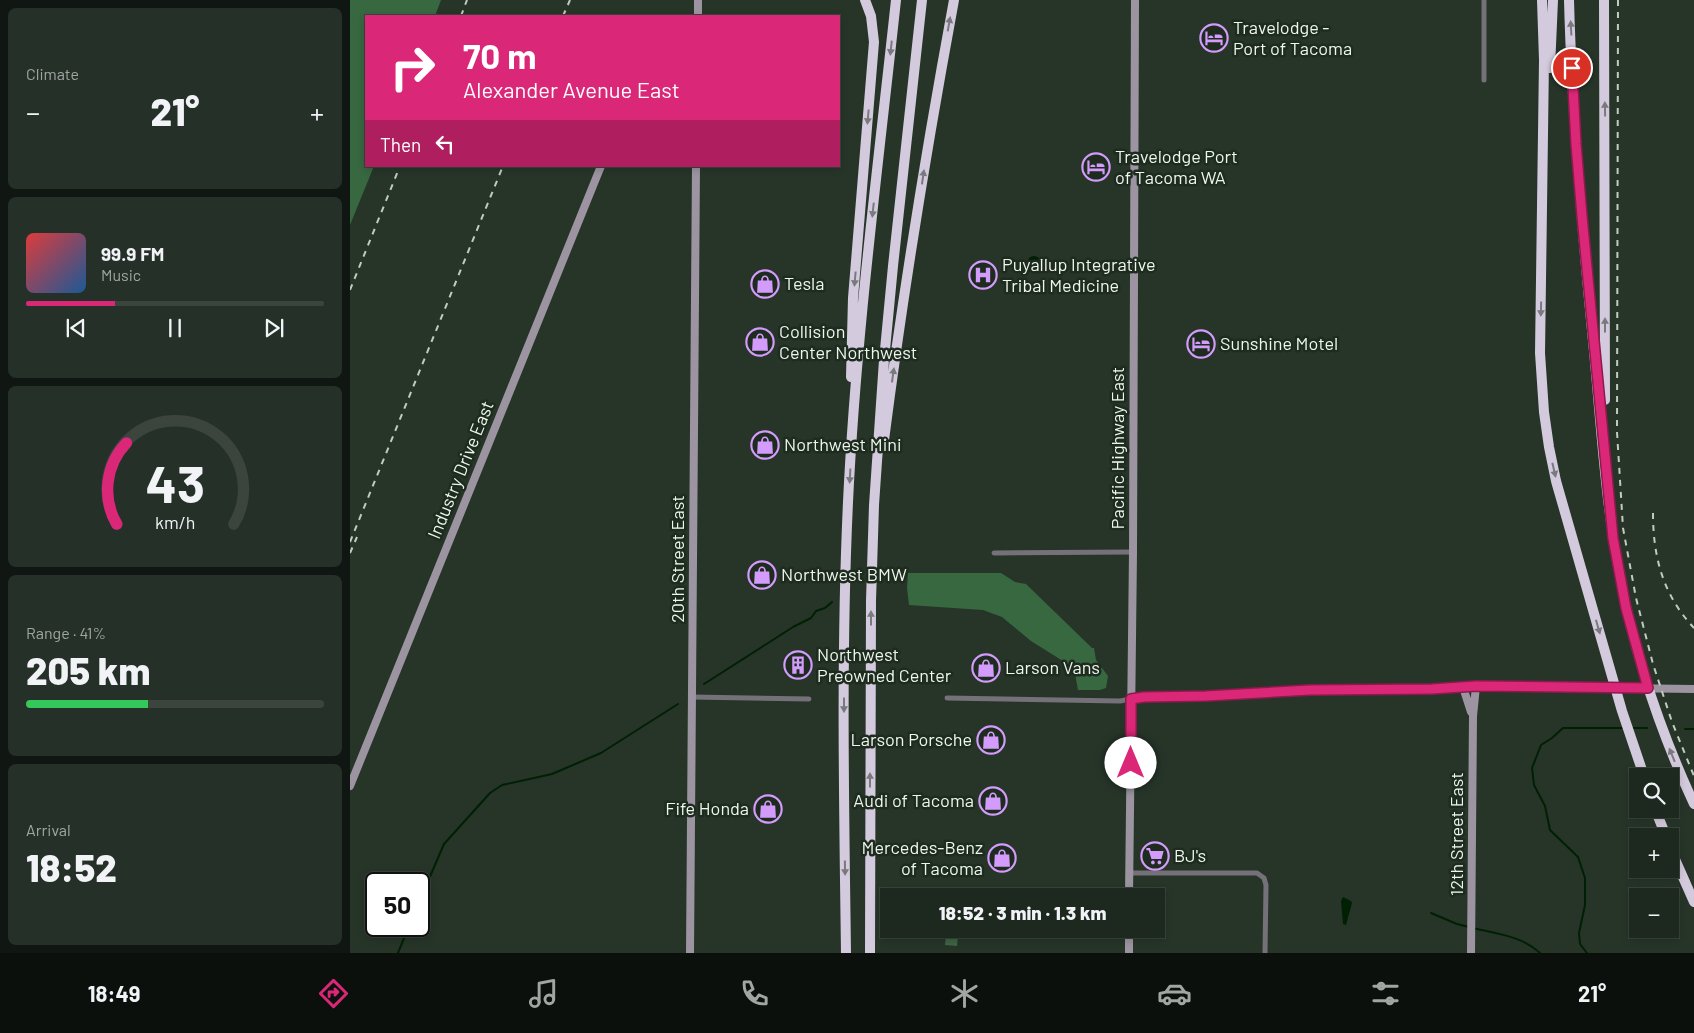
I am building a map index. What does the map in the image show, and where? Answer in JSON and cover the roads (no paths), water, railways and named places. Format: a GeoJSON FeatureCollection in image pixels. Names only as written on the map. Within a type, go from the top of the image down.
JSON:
{"type":"FeatureCollection","features":[{"type":"Feature","properties":{"kind":"highway"},"geometry":{"type":"LineString","coordinates":[[854,410],[850,371],[853,298],[874,42],[870,16],[865,0]]}},
{"type":"Feature","properties":{"kind":"highway"},"geometry":{"type":"LineString","coordinates":[[846,953],[845,586],[854,410],[896,0]]}},
{"type":"Feature","properties":{"kind":"highway"},"geometry":{"type":"LineString","coordinates":[[871,953],[871,601],[873,528],[884,360],[922,0]]}},
{"type":"Feature","properties":{"kind":"highway"},"geometry":{"type":"LineString","coordinates":[[873,528],[896,354],[933,114],[954,0]]}},
{"type":"Feature","properties":{"kind":"highway"},"geometry":{"type":"LineString","coordinates":[[1542,0],[1544,70],[1540,353],[1546,430],[1556,481],[1622,711],[1641,768]]}},
{"type":"Feature","properties":{"kind":"highway"},"geometry":{"type":"LineString","coordinates":[[1542,236],[1552,0]]}},
{"type":"Feature","properties":{"kind":"highway"},"geometry":{"type":"LineString","coordinates":[[1569,0],[1576,144],[1613,538],[1634,642],[1648,688],[1668,746],[1694,804]]}},
{"type":"Feature","properties":{"kind":"highway"},"geometry":{"type":"LineString","coordinates":[[1604,0],[1606,478]]}},
{"type":"Feature","properties":{"kind":"highway"},"geometry":{"type":"LineString","coordinates":[[1679,868],[1694,902]]}},
{"type":"Feature","properties":{"kind":"main road"},"geometry":{"type":"LineString","coordinates":[[698,0],[698,15]]}},
{"type":"Feature","properties":{"kind":"main road","name":"Pacific Highway East"},"geometry":{"type":"LineString","coordinates":[[1129,888],[1133,552],[1135,0]]}},
{"type":"Feature","properties":{"kind":"main road","name":"Industry Drive East"},"geometry":{"type":"LineString","coordinates":[[350,786],[601,167]]}},
{"type":"Feature","properties":{"kind":"main road","name":"20th Street East"},"geometry":{"type":"LineString","coordinates":[[690,953],[696,167]]}},
{"type":"Feature","properties":{"kind":"main road"},"geometry":{"type":"LineString","coordinates":[[1131,699],[1310,690],[1376,690],[1476,686],[1694,689]]}},
{"type":"Feature","properties":{"kind":"main road","name":"12th Street East"},"geometry":{"type":"LineString","coordinates":[[1471,953],[1473,716],[1476,686]]}},
{"type":"Feature","properties":{"kind":"main road","name":"12th Street East"},"geometry":{"type":"LineString","coordinates":[[1463,687],[1473,716]]}},
{"type":"Feature","properties":{"kind":"main road"},"geometry":{"type":"LineString","coordinates":[[1129,938],[1129,953]]}},
{"type":"Feature","properties":{"kind":"street"},"geometry":{"type":"LineString","coordinates":[[1484,0],[1484,80]]}},
{"type":"Feature","properties":{"kind":"street"},"geometry":{"type":"LineString","coordinates":[[994,553],[1133,552]]}},
{"type":"Feature","properties":{"kind":"street"},"geometry":{"type":"LineString","coordinates":[[692,697],[809,699]]}},
{"type":"Feature","properties":{"kind":"street"},"geometry":{"type":"LineString","coordinates":[[947,698],[1120,701],[1131,699]]}},
{"type":"Feature","properties":{"kind":"street"},"geometry":{"type":"LineString","coordinates":[[1130,873],[1254,872],[1262,876],[1266,885],[1265,953]]}},
{"type":"Feature","properties":{"kind":"waterway"},"geometry":{"type":"LineString","coordinates":[[704,684],[793,627],[811,618],[816,611],[825,608],[832,602]]}},
{"type":"Feature","properties":{"kind":"waterway"},"geometry":{"type":"LineString","coordinates":[[430,876],[444,844],[490,793],[502,785],[552,774],[601,753],[678,704]]}},
{"type":"Feature","properties":{"kind":"waterway"},"geometry":{"type":"LineString","coordinates":[[1587,953],[1580,944],[1579,933],[1585,905],[1585,878],[1578,857],[1550,830],[1545,806],[1534,785],[1532,768],[1541,745],[1563,728],[1623,728]]}},
{"type":"Feature","properties":{"kind":"waterway"},"geometry":{"type":"LineString","coordinates":[[1631,728],[1647,728]]}},
{"type":"Feature","properties":{"kind":"waterway"},"geometry":{"type":"LineString","coordinates":[[1685,729],[1694,729]]}},
{"type":"Feature","properties":{"kind":"waterway"},"geometry":{"type":"LineString","coordinates":[[1431,913],[1469,927]]}},
{"type":"Feature","properties":{"kind":"waterway"},"geometry":{"type":"LineString","coordinates":[[1473,928],[1517,939],[1540,953]]}},
{"type":"Feature","properties":{"kind":"waterway"},"geometry":{"type":"LineString","coordinates":[[398,953],[405,937]]}},
{"type":"Feature","properties":{"kind":"railway"},"geometry":{"type":"LineString","coordinates":[[461,15],[467,0]]}},
{"type":"Feature","properties":{"kind":"railway"},"geometry":{"type":"LineString","coordinates":[[563,15],[570,0]]}},
{"type":"Feature","properties":{"kind":"railway"},"geometry":{"type":"LineString","coordinates":[[1618,0],[1617,432],[1623,528],[1636,598],[1653,664],[1672,722],[1694,776]]}},
{"type":"Feature","properties":{"kind":"railway"},"geometry":{"type":"LineString","coordinates":[[350,290],[400,167]]}},
{"type":"Feature","properties":{"kind":"railway"},"geometry":{"type":"LineString","coordinates":[[350,542],[503,167]]}},
{"type":"Feature","properties":{"kind":"railway"},"geometry":{"type":"LineString","coordinates":[[1653,513],[1655,545],[1662,575],[1667,589],[1683,615],[1694,628]]}},
{"type":"Feature","properties":{"kind":"railway"},"geometry":{"type":"LineString","coordinates":[[350,553],[357,537]]}},
{"type":"Feature","properties":{"kind":"place","name":"Travelodge - Port of Tacoma"},"geometry":{"type":"Point","coordinates":[1214,38]}},
{"type":"Feature","properties":{"kind":"place","name":"Travelodge Port of Tacoma WA"},"geometry":{"type":"Point","coordinates":[1096,167]}},
{"type":"Feature","properties":{"kind":"place","name":"Puyallup Integrative Tribal Medicine"},"geometry":{"type":"Point","coordinates":[983,275]}},
{"type":"Feature","properties":{"kind":"place","name":"Tesla"},"geometry":{"type":"Point","coordinates":[765,284]}},
{"type":"Feature","properties":{"kind":"place","name":"Collision Center Northwest"},"geometry":{"type":"Point","coordinates":[760,342]}},
{"type":"Feature","properties":{"kind":"place","name":"Sunshine Motel"},"geometry":{"type":"Point","coordinates":[1201,344]}},
{"type":"Feature","properties":{"kind":"place","name":"Northwest Mini"},"geometry":{"type":"Point","coordinates":[765,445]}},
{"type":"Feature","properties":{"kind":"place","name":"Northwest BMW"},"geometry":{"type":"Point","coordinates":[762,575]}},
{"type":"Feature","properties":{"kind":"place","name":"Northwest Preowned Center"},"geometry":{"type":"Point","coordinates":[798,665]}},
{"type":"Feature","properties":{"kind":"place","name":"Larson Vans"},"geometry":{"type":"Point","coordinates":[986,668]}},
{"type":"Feature","properties":{"kind":"place","name":"Larson Porsche"},"geometry":{"type":"Point","coordinates":[991,740]}},
{"type":"Feature","properties":{"kind":"place","name":"Audi of Tacoma"},"geometry":{"type":"Point","coordinates":[993,801]}},
{"type":"Feature","properties":{"kind":"place","name":"Fife Honda"},"geometry":{"type":"Point","coordinates":[768,809]}},
{"type":"Feature","properties":{"kind":"place","name":"BJ's"},"geometry":{"type":"Point","coordinates":[1155,856]}},
{"type":"Feature","properties":{"kind":"place","name":"Mercedes-Benz of Tacoma"},"geometry":{"type":"Point","coordinates":[1002,858]}}]}
